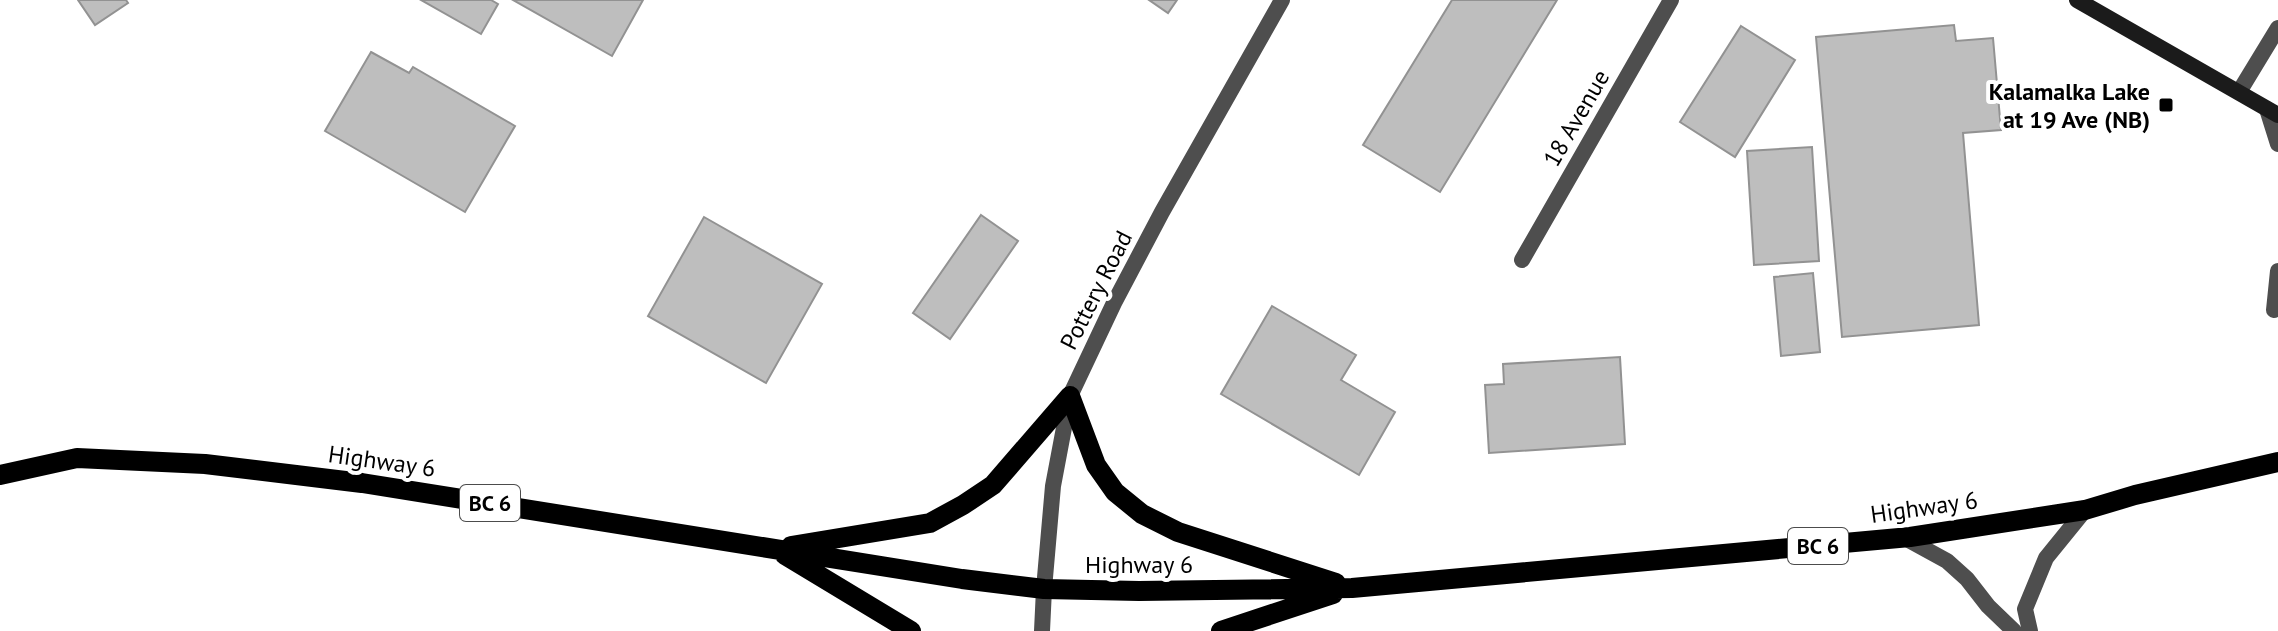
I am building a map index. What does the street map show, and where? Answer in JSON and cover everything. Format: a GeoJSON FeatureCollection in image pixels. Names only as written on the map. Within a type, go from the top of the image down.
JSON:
{"type":"FeatureCollection","features":[{"type":"Feature","properties":{"kind":"main road"},"geometry":{"type":"LineString","coordinates":[[2077,0],[2273,112]]}},
{"type":"Feature","properties":{"kind":"main road"},"geometry":{"type":"LineString","coordinates":[[775,549],[930,523],[993,485],[1070,396],[1096,465],[1115,492],[1142,514],[1178,532],[1352,588]]}},
{"type":"Feature","properties":{"kind":"main road","name":"Highway 6"},"geometry":{"type":"LineString","coordinates":[[0,475],[77,458],[205,464],[362,483],[962,579],[1044,589],[1139,591],[1352,588],[1905,538],[2085,510],[2135,495],[2278,462]]}},
{"type":"Feature","properties":{"kind":"main road"},"geometry":{"type":"LineString","coordinates":[[775,549],[911,631]]}},
{"type":"Feature","properties":{"kind":"main road"},"geometry":{"type":"LineString","coordinates":[[1221,631],[1352,588]]}},
{"type":"Feature","properties":{"kind":"street","name":"Pottery Road"},"geometry":{"type":"LineString","coordinates":[[1042,631],[1053,486],[1070,396],[1155,225],[1282,0]]}},
{"type":"Feature","properties":{"kind":"street","name":"18 Avenue"},"geometry":{"type":"LineString","coordinates":[[1522,260],[1671,0]]}},
{"type":"Feature","properties":{"kind":"street"},"geometry":{"type":"LineString","coordinates":[[2239,92],[2278,28]]}},
{"type":"Feature","properties":{"kind":"street"},"geometry":{"type":"LineString","coordinates":[[2273,112],[2278,144]]}},
{"type":"Feature","properties":{"kind":"street"},"geometry":{"type":"LineString","coordinates":[[2274,310],[2278,271]]}},
{"type":"Feature","properties":{"kind":"street"},"geometry":{"type":"LineString","coordinates":[[2030,631],[2025,609],[2046,558],[2085,510]]}},
{"type":"Feature","properties":{"kind":"street"},"geometry":{"type":"LineString","coordinates":[[1905,538],[1947,561],[2014,631]]}},
{"type":"Feature","properties":{"kind":"building"},"geometry":{"type":"Polygon","coordinates":[[[78,0],[126,0],[128,3],[95,25],[78,0]]]}},
{"type":"Feature","properties":{"kind":"building"},"geometry":{"type":"Polygon","coordinates":[[[421,0],[491,0],[498,4],[481,34],[421,0]]]}},
{"type":"Feature","properties":{"kind":"building"},"geometry":{"type":"Polygon","coordinates":[[[513,0],[643,0],[612,56],[513,0]]]}},
{"type":"Feature","properties":{"kind":"building"},"geometry":{"type":"Polygon","coordinates":[[[1149,0],[1177,0],[1168,13],[1149,0]]]}},
{"type":"Feature","properties":{"kind":"building"},"geometry":{"type":"Polygon","coordinates":[[[1452,0],[1557,0],[1440,192],[1363,145],[1452,0]]]}},
{"type":"Feature","properties":{"kind":"building"},"geometry":{"type":"Polygon","coordinates":[[[1954,25],[1956,41],[1993,38],[2001,130],[1963,133],[1979,325],[1842,337],[1816,37],[1954,25]]]}},
{"type":"Feature","properties":{"kind":"building"},"geometry":{"type":"Polygon","coordinates":[[[1741,26],[1795,60],[1735,157],[1680,122],[1741,26]]]}},
{"type":"Feature","properties":{"kind":"building"},"geometry":{"type":"Polygon","coordinates":[[[371,52],[409,73],[413,67],[515,126],[465,212],[325,131],[371,52]]]}},
{"type":"Feature","properties":{"kind":"building"},"geometry":{"type":"Polygon","coordinates":[[[1812,147],[1819,261],[1754,265],[1747,151],[1812,147]]]}},
{"type":"Feature","properties":{"kind":"building"},"geometry":{"type":"Polygon","coordinates":[[[981,215],[1018,241],[950,339],[913,313],[981,215]]]}},
{"type":"Feature","properties":{"kind":"building"},"geometry":{"type":"Polygon","coordinates":[[[704,217],[822,284],[766,383],[648,316],[704,217]]]}},
{"type":"Feature","properties":{"kind":"building"},"geometry":{"type":"Polygon","coordinates":[[[1813,273],[1820,352],[1781,356],[1774,277],[1813,273]]]}},
{"type":"Feature","properties":{"kind":"building"},"geometry":{"type":"Polygon","coordinates":[[[1272,306],[1356,355],[1341,380],[1395,412],[1359,475],[1221,394],[1272,306]]]}},
{"type":"Feature","properties":{"kind":"building"},"geometry":{"type":"Polygon","coordinates":[[[1620,357],[1625,444],[1489,453],[1485,385],[1504,384],[1503,364],[1620,357]]]}},
{"type":"Feature","properties":{"kind":"place","name":"Kalamalka Lake at 19 Ave (NB)"},"geometry":{"type":"Point","coordinates":[2166,105]}}]}
